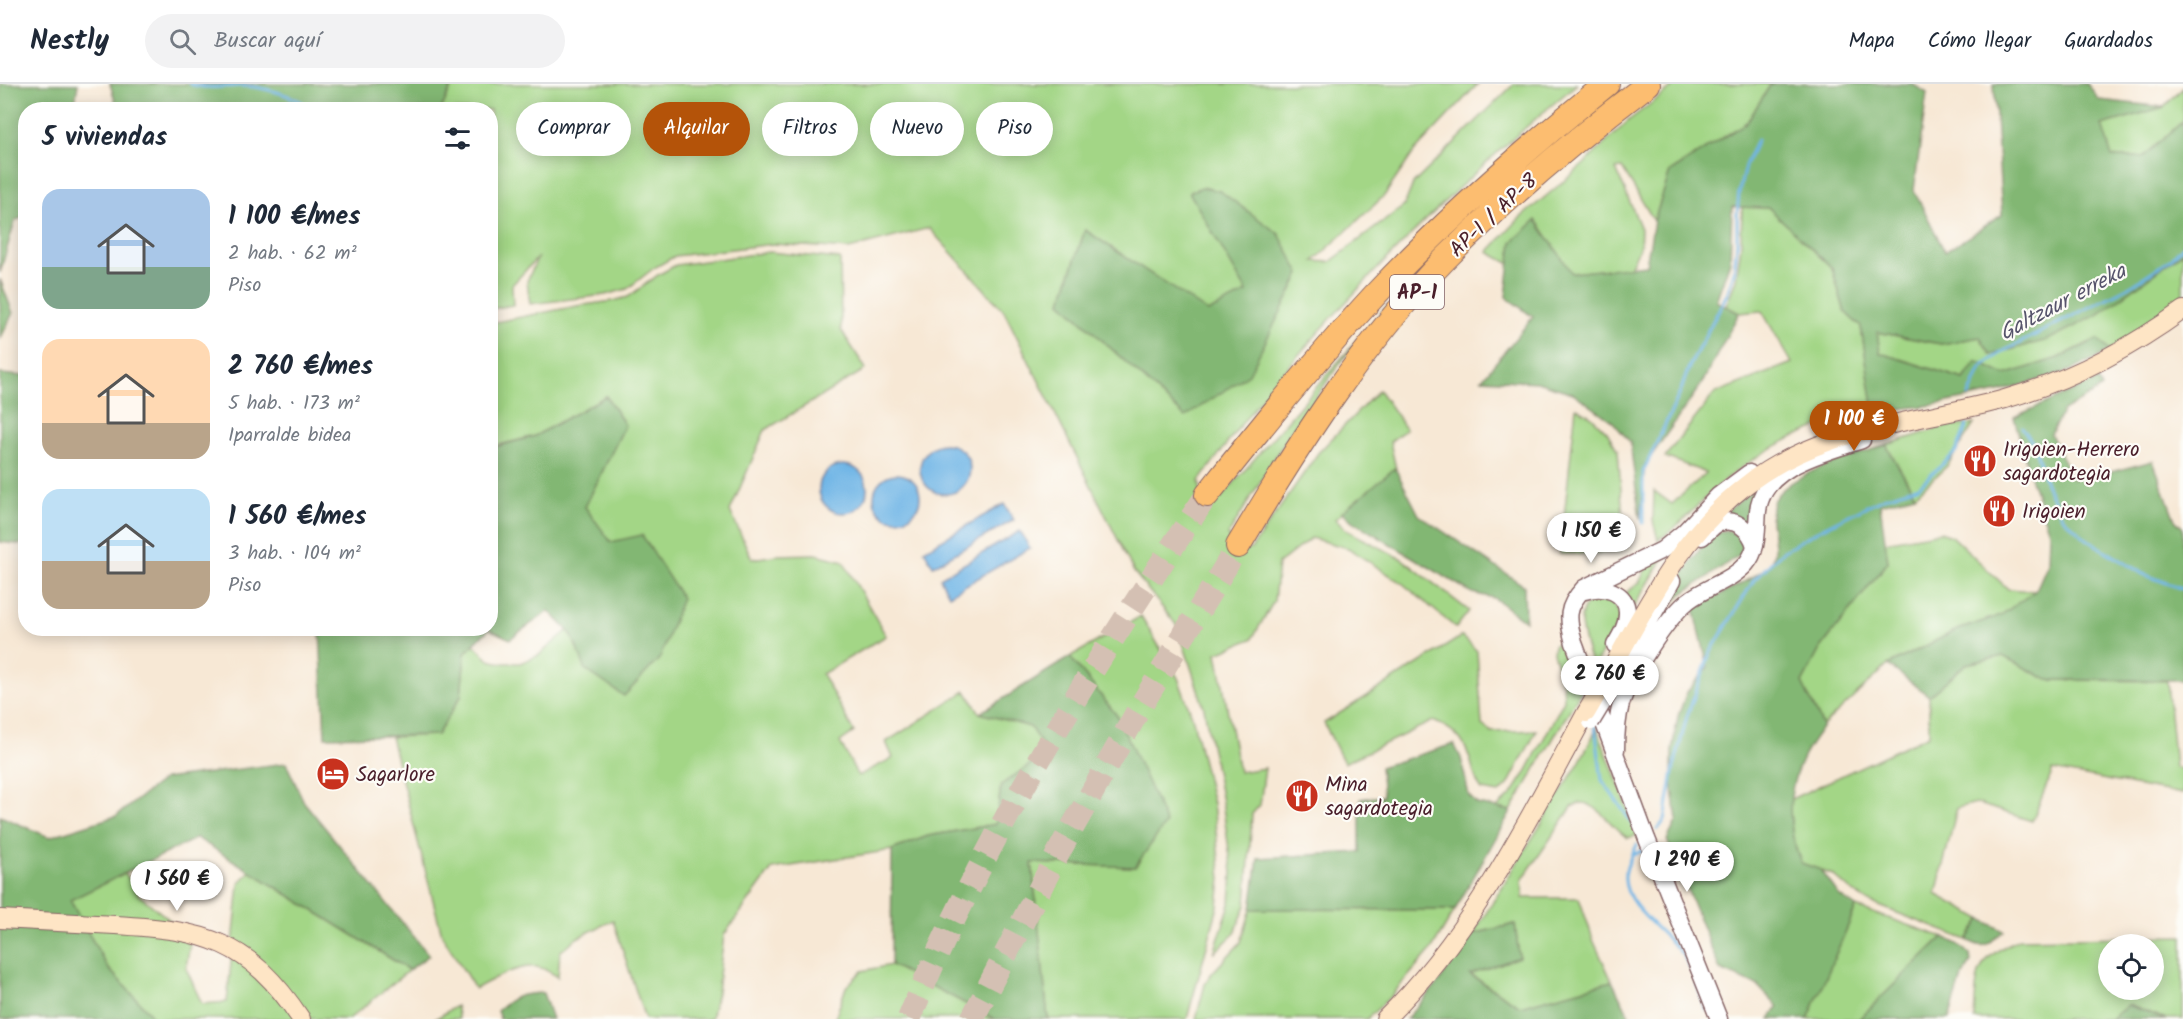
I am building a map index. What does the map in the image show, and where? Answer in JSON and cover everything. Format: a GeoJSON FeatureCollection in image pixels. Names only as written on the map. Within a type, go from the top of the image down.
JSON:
{"type":"FeatureCollection","features":[{"type":"Feature","properties":{"kind":"highway","name":"AP-1 / AP-8"},"geometry":{"type":"LineString","coordinates":[[1207,495],[1297,383],[1375,295],[1465,206],[1557,124],[1607,84]]}},
{"type":"Feature","properties":{"kind":"highway","name":"AP-1 / AP-8"},"geometry":{"type":"LineString","coordinates":[[1238,546],[1284,467],[1338,389],[1392,320],[1444,260],[1506,201],[1608,114],[1648,84]]}},
{"type":"Feature","properties":{"kind":"main road"},"geometry":{"type":"LineString","coordinates":[[1385,1019],[1436,965],[1461,932],[1549,780],[1604,707],[1672,564],[1701,526],[1719,508],[1745,485],[1786,458],[1812,447],[1885,425],[2004,399],[2057,381],[2124,350],[2183,310]]}},
{"type":"Feature","properties":{"kind":"main road"},"geometry":{"type":"LineString","coordinates":[[0,919],[160,927],[197,934],[235,950],[255,964],[276,985],[301,1019]]}},
{"type":"Feature","properties":{"kind":"street"},"geometry":{"type":"LineString","coordinates":[[1604,707],[1630,690],[1658,637],[1678,610],[1745,565],[1753,554],[1758,536],[1758,507],[1778,476],[1810,457],[1862,440],[1885,425]]}},
{"type":"Feature","properties":{"kind":"street"},"geometry":{"type":"LineString","coordinates":[[1625,779],[1622,755],[1604,707],[1574,643],[1569,622],[1570,607],[1591,583],[1645,560],[1662,550],[1684,532],[1718,496],[1757,467],[1790,450],[1804,446],[1812,447]]}},
{"type":"Feature","properties":{"kind":"street"},"geometry":{"type":"LineString","coordinates":[[1498,871],[1509,841],[1604,707],[1678,571],[1703,536],[1718,523],[1731,522],[1746,530],[1755,546]]}},
{"type":"Feature","properties":{"kind":"street"},"geometry":{"type":"LineString","coordinates":[[1579,594],[1594,588],[1612,591],[1622,597],[1627,609],[1628,617],[1604,707],[1617,760],[1719,1019]]}},
{"type":"Feature","properties":{"kind":"green space"},"geometry":{"type":"Polygon","coordinates":[[[0,84],[78,84],[75,102],[18,102],[18,220],[15,221],[0,273],[0,84]]]}},
{"type":"Feature","properties":{"kind":"green space"},"geometry":{"type":"Polygon","coordinates":[[[110,84],[453,84],[444,102],[116,102],[110,84]]]}},
{"type":"Feature","properties":{"kind":"green space"},"geometry":{"type":"Polygon","coordinates":[[[453,84],[1478,84],[1414,152],[1384,196],[1314,261],[1330,262],[1404,206],[1413,184],[1514,84],[1577,84],[1495,154],[1379,267],[1271,387],[1199,481],[1202,498],[1220,499],[1388,304],[1345,357],[1291,431],[1228,535],[1236,551],[1251,549],[1318,453],[1379,390],[1406,429],[1390,442],[1396,469],[1335,519],[1346,530],[1402,559],[1469,611],[1456,628],[1402,583],[1348,548],[1311,538],[1278,564],[1274,601],[1252,639],[1217,653],[1239,772],[1265,768],[1260,805],[1252,814],[1246,905],[1235,933],[1214,953],[1230,904],[1232,872],[1223,807],[1204,708],[1178,627],[1134,572],[1004,311],[929,228],[849,249],[773,244],[675,256],[654,268],[627,289],[605,295],[530,304],[527,281],[538,257],[512,285],[513,305],[498,308],[498,102],[445,102],[453,84]],[[1190,193],[1248,292],[1208,312],[1085,230],[1061,302],[1185,417],[1300,274],[1190,193]]]}},
{"type":"Feature","properties":{"kind":"green space"},"geometry":{"type":"Polygon","coordinates":[[[1677,84],[1771,84],[1747,122],[1670,172],[1654,221],[1622,168],[1616,169],[1641,229],[1640,247],[1630,267],[1572,273],[1512,242],[1510,264],[1488,252],[1520,218],[1583,165],[1629,120],[1677,84]]]}},
{"type":"Feature","properties":{"kind":"green space"},"geometry":{"type":"Polygon","coordinates":[[[1771,84],[1912,84],[1927,93],[1914,190],[1945,252],[2002,215],[1994,84],[2087,84],[2099,100],[2164,107],[2102,125],[2112,157],[2143,157],[2183,121],[2183,252],[2099,314],[2048,340],[1991,355],[1980,337],[1941,344],[1877,332],[1880,353],[1964,379],[1976,361],[2005,375],[2058,358],[2098,339],[2110,351],[2072,370],[1999,392],[1933,405],[1874,412],[1861,327],[1845,312],[1832,268],[1769,208],[1732,207],[1730,261],[1716,301],[1739,313],[1702,383],[1645,465],[1640,520],[1630,442],[1613,422],[1573,393],[1537,382],[1482,379],[1533,317],[1506,297],[1512,242],[1536,220],[1572,273],[1646,265],[1654,221],[1670,172],[1747,122],[1771,84]]]}},
{"type":"Feature","properties":{"kind":"green space"},"geometry":{"type":"Polygon","coordinates":[[[2183,87],[2183,121],[2143,157],[2111,157],[2101,125],[2164,107],[2183,87]]]}},
{"type":"Feature","properties":{"kind":"green space"},"geometry":{"type":"Polygon","coordinates":[[[1202,187],[1220,191],[1279,234],[1300,274],[1249,374],[1185,417],[1061,302],[1085,230],[1208,312],[1247,292],[1189,192],[1202,187]]]}},
{"type":"Feature","properties":{"kind":"green space"},"geometry":{"type":"Polygon","coordinates":[[[1742,207],[1769,208],[1832,268],[1845,312],[1861,327],[1874,412],[1814,428],[1758,457],[1732,474],[1658,540],[1653,521],[1654,491],[1672,504],[1706,473],[1665,457],[1715,393],[1792,363],[1762,311],[1739,313],[1726,306],[1736,279],[1741,246],[1742,207]]]}},
{"type":"Feature","properties":{"kind":"green space"},"geometry":{"type":"Polygon","coordinates":[[[769,252],[840,259],[841,330],[866,369],[765,430],[730,511],[752,559],[778,555],[816,554],[843,561],[886,636],[822,674],[854,732],[840,742],[858,776],[893,758],[886,742],[966,691],[980,713],[1031,727],[1047,753],[1001,785],[996,824],[928,836],[892,850],[772,869],[724,935],[711,1019],[645,1019],[613,920],[577,938],[560,952],[558,977],[541,968],[525,967],[475,989],[442,935],[391,737],[437,735],[461,696],[465,653],[474,644],[489,660],[520,663],[539,655],[568,630],[571,634],[611,543],[585,507],[625,425],[606,396],[535,436],[498,445],[498,322],[628,297],[676,265],[769,252]]]}},
{"type":"Feature","properties":{"kind":"green space"},"geometry":{"type":"Polygon","coordinates":[[[2183,252],[2183,302],[2110,351],[2097,339],[2058,358],[2005,375],[1976,362],[1964,379],[1880,353],[1877,332],[1941,344],[1980,337],[1991,355],[2099,314],[2183,252]]]}},
{"type":"Feature","properties":{"kind":"green space"},"geometry":{"type":"Polygon","coordinates":[[[0,279],[13,313],[0,340],[0,279]]]}},
{"type":"Feature","properties":{"kind":"green space"},"geometry":{"type":"Polygon","coordinates":[[[0,374],[18,375],[18,544],[0,542],[0,374]]]}},
{"type":"Feature","properties":{"kind":"green space"},"geometry":{"type":"Polygon","coordinates":[[[2098,380],[2102,388],[2063,411],[2051,434],[2072,479],[2092,477],[2153,461],[2175,520],[2183,528],[2183,680],[2048,680],[2003,656],[1966,664],[1929,696],[1888,665],[1955,631],[2001,615],[2036,590],[2048,563],[2049,532],[2031,480],[2014,417],[2098,380]]]}},
{"type":"Feature","properties":{"kind":"green space"},"geometry":{"type":"Polygon","coordinates":[[[606,396],[625,425],[585,507],[611,542],[642,535],[682,598],[660,658],[624,696],[586,670],[571,634],[549,611],[510,639],[498,633],[498,446],[535,436],[606,396]]]}},
{"type":"Feature","properties":{"kind":"green space"},"geometry":{"type":"Polygon","coordinates":[[[1576,407],[1592,417],[1607,432],[1618,451],[1625,544],[1618,553],[1560,554],[1576,407]]]}},
{"type":"Feature","properties":{"kind":"green space"},"geometry":{"type":"Polygon","coordinates":[[[1974,424],[1947,466],[1915,495],[1886,445],[1943,427],[1974,424]]]}},
{"type":"Feature","properties":{"kind":"green space"},"geometry":{"type":"Polygon","coordinates":[[[1886,445],[1915,495],[1880,504],[1888,562],[1820,649],[1802,683],[1823,726],[1803,757],[1796,775],[1792,787],[1790,813],[1793,838],[1801,863],[1821,870],[1839,895],[1856,907],[1808,1019],[1770,1019],[1778,1007],[1757,985],[1720,970],[1667,840],[1677,820],[1672,782],[1672,750],[1678,716],[1687,692],[1708,667],[1694,608],[1746,581],[1770,564],[1774,553],[1771,521],[1773,501],[1781,491],[1808,473],[1886,445]]]}},
{"type":"Feature","properties":{"kind":"green space"},"geometry":{"type":"Polygon","coordinates":[[[1395,468],[1419,515],[1524,586],[1525,621],[1494,598],[1472,593],[1352,521],[1342,512],[1395,468]]]}},
{"type":"Feature","properties":{"kind":"green space"},"geometry":{"type":"Polygon","coordinates":[[[1761,483],[1750,524],[1722,515],[1761,483]]]}},
{"type":"Feature","properties":{"kind":"green space"},"geometry":{"type":"Polygon","coordinates":[[[1726,530],[1740,538],[1741,554],[1681,595],[1663,612],[1697,552],[1706,542],[1726,530]]]}},
{"type":"Feature","properties":{"kind":"green space"},"geometry":{"type":"Polygon","coordinates":[[[1940,532],[1952,536],[2008,589],[2036,591],[2001,615],[1955,631],[1888,665],[1823,726],[1802,683],[1820,649],[1888,562],[1885,542],[1940,532]]]}},
{"type":"Feature","properties":{"kind":"green space"},"geometry":{"type":"Polygon","coordinates":[[[1666,554],[1634,607],[1626,593],[1639,583],[1648,564],[1666,554]]]}},
{"type":"Feature","properties":{"kind":"green space"},"geometry":{"type":"Polygon","coordinates":[[[1606,597],[1611,600],[1621,617],[1593,669],[1583,636],[1582,615],[1585,606],[1593,600],[1606,597]]]}},
{"type":"Feature","properties":{"kind":"green space"},"geometry":{"type":"Polygon","coordinates":[[[1141,616],[1178,678],[1192,716],[1213,804],[1221,879],[1218,906],[1187,1019],[1048,1019],[1032,863],[1135,867],[1118,717],[1070,657],[1141,616]]]}},
{"type":"Feature","properties":{"kind":"green space"},"geometry":{"type":"Polygon","coordinates":[[[320,636],[482,636],[465,653],[461,696],[437,735],[325,737],[320,636]]]}},
{"type":"Feature","properties":{"kind":"green space"},"geometry":{"type":"Polygon","coordinates":[[[1462,636],[1477,651],[1482,725],[1492,732],[1537,730],[1508,785],[1499,793],[1482,790],[1460,739],[1449,729],[1433,721],[1344,763],[1324,723],[1462,636]]]}},
{"type":"Feature","properties":{"kind":"green space"},"geometry":{"type":"Polygon","coordinates":[[[1562,641],[1581,691],[1511,811],[1497,808],[1512,794],[1525,774],[1564,700],[1563,683],[1553,653],[1554,645],[1562,641]]]}},
{"type":"Feature","properties":{"kind":"green space"},"geometry":{"type":"Polygon","coordinates":[[[2003,656],[2048,680],[2167,681],[2175,768],[2183,769],[2183,794],[2053,770],[2032,821],[1976,803],[1957,808],[1936,894],[1981,919],[1967,940],[1869,902],[1850,890],[1833,875],[1801,863],[1793,841],[1789,800],[1929,735],[1929,696],[1966,664],[2003,656]]]}},
{"type":"Feature","properties":{"kind":"green space"},"geometry":{"type":"Polygon","coordinates":[[[1070,657],[1118,717],[1166,823],[1135,867],[1032,863],[1048,1019],[995,1019],[891,965],[892,850],[928,836],[996,824],[1001,785],[1047,753],[1030,727],[980,713],[1070,657]]]}},
{"type":"Feature","properties":{"kind":"green space"},"geometry":{"type":"Polygon","coordinates":[[[1597,728],[1638,835],[1628,838],[1594,807],[1587,804],[1581,803],[1572,807],[1522,880],[1523,898],[1579,898],[1594,942],[1612,981],[1520,1006],[1469,974],[1519,956],[1515,924],[1473,934],[1579,763],[1597,728]]]}},
{"type":"Feature","properties":{"kind":"green space"},"geometry":{"type":"Polygon","coordinates":[[[1454,744],[1461,758],[1469,796],[1477,804],[1511,811],[1455,910],[1251,909],[1258,858],[1360,852],[1360,799],[1383,796],[1380,767],[1454,744]]]}},
{"type":"Feature","properties":{"kind":"green space"},"geometry":{"type":"Polygon","coordinates":[[[286,763],[304,802],[429,955],[409,970],[197,838],[70,900],[108,968],[155,1019],[0,1019],[0,816],[49,837],[116,816],[164,779],[286,763]]]}},
{"type":"Feature","properties":{"kind":"green space"},"geometry":{"type":"Polygon","coordinates":[[[250,871],[409,970],[349,1019],[155,1019],[108,968],[70,900],[125,873],[139,895],[191,937],[186,968],[202,1004],[227,1002],[239,884],[250,871]]]}},
{"type":"Feature","properties":{"kind":"green space"},"geometry":{"type":"Polygon","coordinates":[[[1856,907],[1943,937],[1859,1019],[1808,1019],[1856,907]]]}},
{"type":"Feature","properties":{"kind":"green space"},"geometry":{"type":"Polygon","coordinates":[[[1251,909],[1455,910],[1432,949],[1391,996],[1367,1019],[1196,1019],[1205,984],[1212,973],[1241,942],[1251,909]]]}},
{"type":"Feature","properties":{"kind":"green space"},"geometry":{"type":"Polygon","coordinates":[[[1981,919],[2004,931],[1987,944],[1979,945],[1967,940],[1981,919]]]}},
{"type":"Feature","properties":{"kind":"green space"},"geometry":{"type":"Polygon","coordinates":[[[1515,924],[1519,957],[1470,975],[1520,1006],[1612,981],[1631,1019],[1406,1019],[1439,982],[1473,934],[1515,924]]]}},
{"type":"Feature","properties":{"kind":"green space"},"geometry":{"type":"Polygon","coordinates":[[[2164,936],[2183,936],[2183,1019],[2166,1019],[2128,1005],[2111,1019],[1974,1019],[1977,979],[1980,970],[1993,954],[2019,939],[2098,938],[2098,1000],[2164,1000],[2164,936]]]}},
{"type":"Feature","properties":{"kind":"green space"},"geometry":{"type":"Polygon","coordinates":[[[1943,937],[1958,944],[1970,955],[1971,962],[1962,977],[1949,1019],[1859,1019],[1943,937]]]}},
{"type":"Feature","properties":{"kind":"green space"},"geometry":{"type":"Polygon","coordinates":[[[891,965],[995,1019],[835,1019],[846,987],[862,971],[891,965]]]}},
{"type":"Feature","properties":{"kind":"green space"},"geometry":{"type":"Polygon","coordinates":[[[543,993],[552,1019],[500,1019],[497,1011],[513,999],[523,995],[543,993]]]}},
{"type":"Feature","properties":{"kind":"green space"},"geometry":{"type":"Polygon","coordinates":[[[2128,1005],[2166,1019],[2111,1019],[2128,1005]]]}},
{"type":"Feature","properties":{"kind":"green space"},"geometry":{"type":"Polygon","coordinates":[[[456,1006],[459,1019],[435,1019],[456,1006]]]}},
{"type":"Feature","properties":{"kind":"water"},"geometry":{"type":"Polygon","coordinates":[[[945,444],[959,448],[966,455],[970,469],[966,483],[959,490],[945,494],[931,490],[924,483],[920,469],[924,455],[931,448],[945,444]]]}},
{"type":"Feature","properties":{"kind":"water"},"geometry":{"type":"Polygon","coordinates":[[[838,465],[848,465],[860,472],[867,484],[867,494],[860,506],[848,513],[838,513],[823,502],[819,494],[819,484],[830,469],[838,465]]]}},
{"type":"Feature","properties":{"kind":"water"},"geometry":{"type":"Polygon","coordinates":[[[902,474],[914,480],[919,488],[919,506],[914,514],[906,519],[892,520],[880,514],[875,506],[874,492],[880,480],[888,475],[902,474]]]}},
{"type":"Feature","properties":{"kind":"water"},"geometry":{"type":"Polygon","coordinates":[[[1004,504],[1014,520],[933,566],[924,550],[1004,504]]]}},
{"type":"Feature","properties":{"kind":"water"},"geometry":{"type":"Polygon","coordinates":[[[1020,531],[1030,548],[949,595],[940,578],[1020,531]]]}},
{"type":"Feature","properties":{"kind":"waterway"},"geometry":{"type":"LineString","coordinates":[[190,84],[207,87],[246,86],[266,89],[301,102]]}},
{"type":"Feature","properties":{"kind":"waterway"},"geometry":{"type":"LineString","coordinates":[[1643,523],[1643,472],[1680,393],[1689,367],[1727,294],[1734,272],[1739,192],[1745,166],[1757,140]]}},
{"type":"Feature","properties":{"kind":"waterway","name":"Galtzaur erreka"},"geometry":{"type":"LineString","coordinates":[[1969,396],[1981,368],[2002,352],[2129,287],[2171,259],[2183,246]]}},
{"type":"Feature","properties":{"kind":"waterway","name":"Galtzaur erreka"},"geometry":{"type":"LineString","coordinates":[[1658,829],[1665,820],[1673,771],[1687,716],[1710,653],[1754,580],[1782,552],[1817,531],[1883,498],[1919,486],[1956,452],[1967,425]]}},
{"type":"Feature","properties":{"kind":"waterway"},"geometry":{"type":"LineString","coordinates":[[2022,427],[2034,445],[2046,484],[2062,517],[2088,540],[2143,574],[2183,589]]}},
{"type":"Feature","properties":{"kind":"waterway"},"geometry":{"type":"LineString","coordinates":[[1595,726],[1602,780],[1634,826]]}},
{"type":"Feature","properties":{"kind":"waterway"},"geometry":{"type":"LineString","coordinates":[[1637,845],[1625,875],[1630,897],[1646,918],[1682,954],[1693,974],[1706,1010]]}},
{"type":"Feature","properties":{"kind":"waterway","name":"Galtzaur erreka"},"geometry":{"type":"LineString","coordinates":[[1632,854],[1641,852],[1643,848]]}},
{"type":"Feature","properties":{"kind":"tunnel"},"geometry":{"type":"LineString","coordinates":[[909,1019],[939,950],[1008,815],[1084,685],[1207,495]]}},
{"type":"Feature","properties":{"kind":"tunnel"},"geometry":{"type":"LineString","coordinates":[[972,1019],[1062,846],[1139,709],[1238,546]]}},
{"type":"Feature","properties":{"kind":"place","name":"Irigoien-Herrero sagardotegia"},"geometry":{"type":"Point","coordinates":[1980,461]}},
{"type":"Feature","properties":{"kind":"place","name":"Irigoien"},"geometry":{"type":"Point","coordinates":[1999,511]}},
{"type":"Feature","properties":{"kind":"place","name":"Sagarlore"},"geometry":{"type":"Point","coordinates":[333,774]}},
{"type":"Feature","properties":{"kind":"place","name":"Mina sagardotegia"},"geometry":{"type":"Point","coordinates":[1302,796]}}]}
